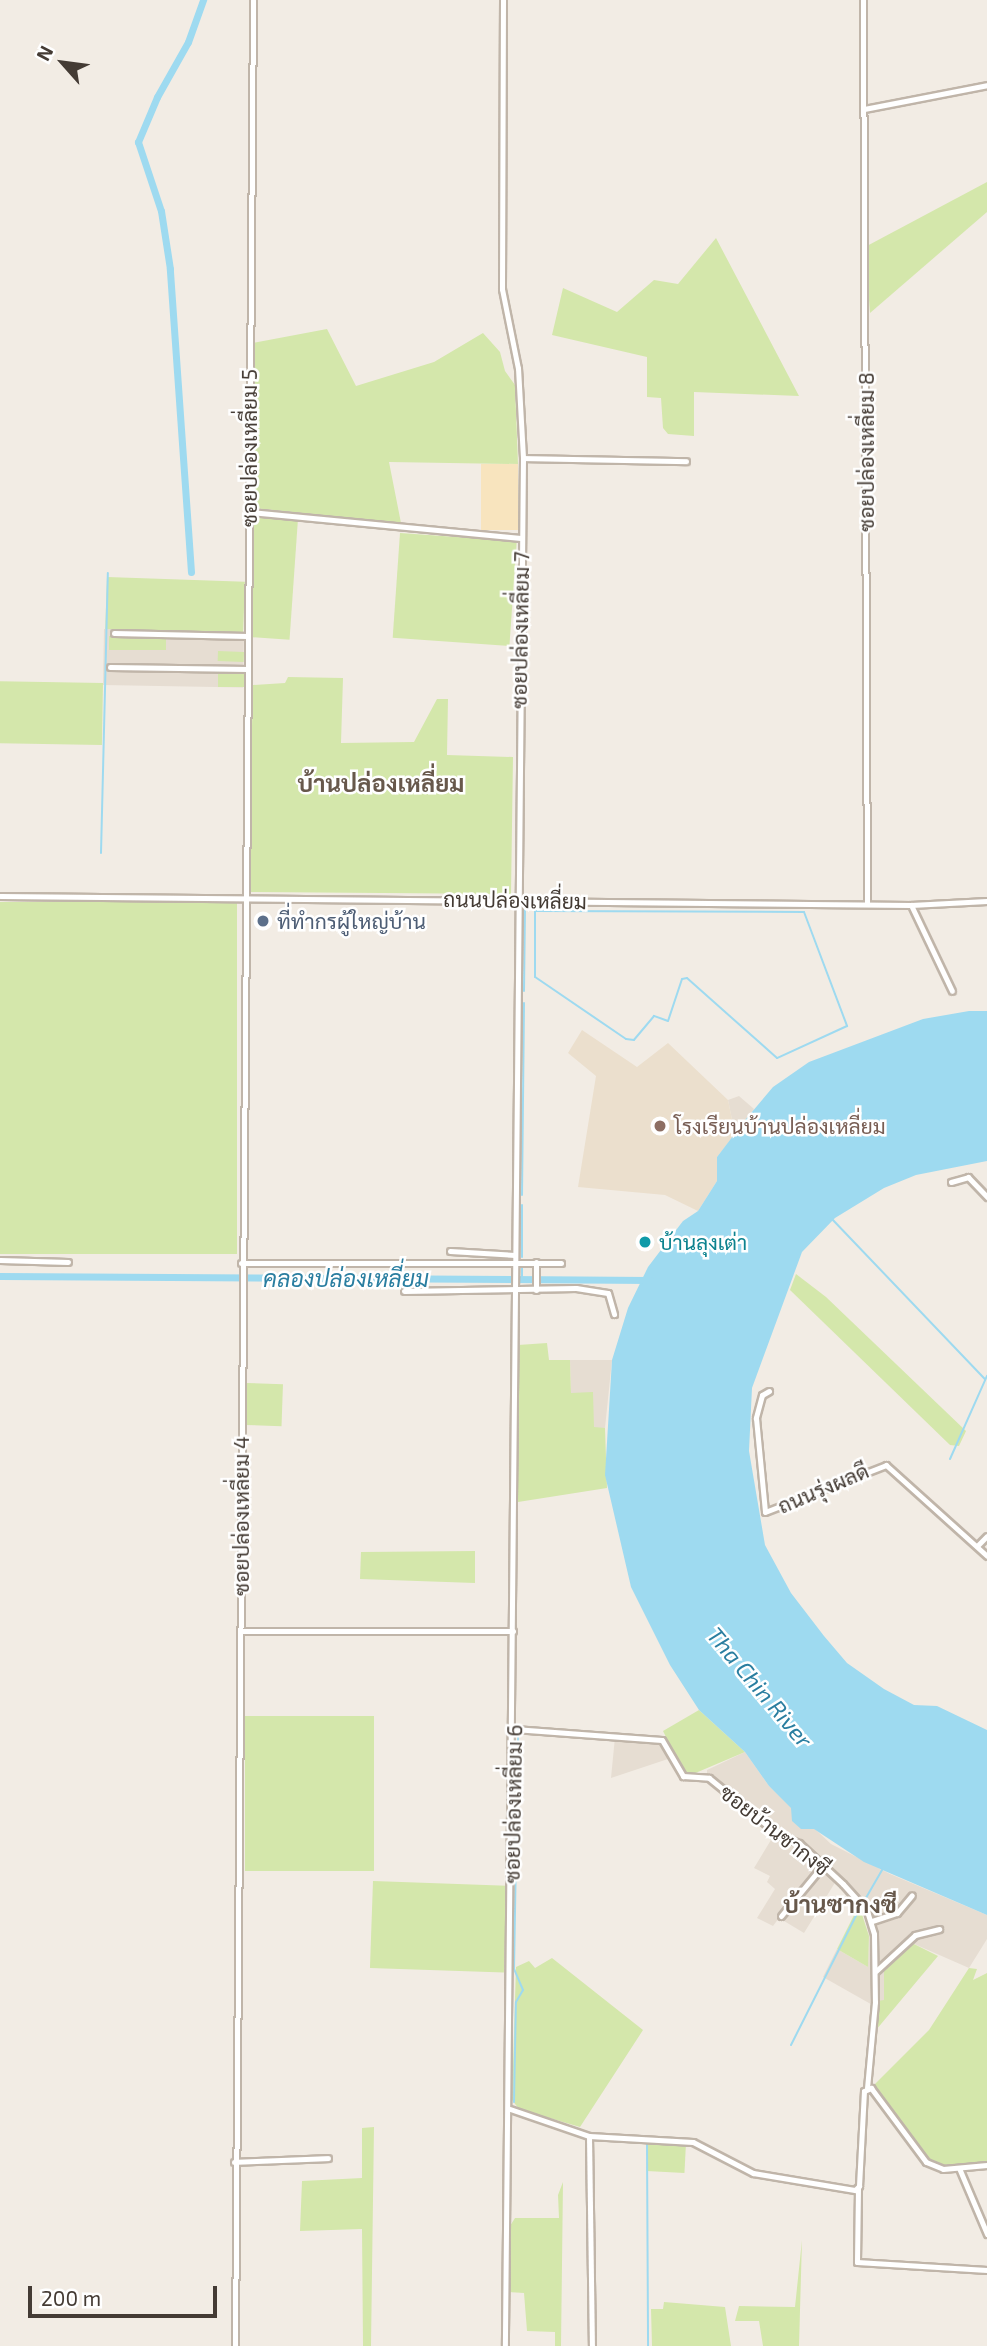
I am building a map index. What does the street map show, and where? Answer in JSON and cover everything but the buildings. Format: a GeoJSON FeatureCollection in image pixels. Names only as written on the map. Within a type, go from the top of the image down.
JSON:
{"type":"FeatureCollection","features":[{"type":"Feature","properties":{"kind":"street","name":"ซอยปล่องเหลี่ยม 5"},"geometry":{"type":"LineString","coordinates":[[243,897],[250,512],[253,0]]}},
{"type":"Feature","properties":{"kind":"street","name":"ซอยปล่องเหลี่ยม 7"},"geometry":{"type":"LineString","coordinates":[[503,0],[502,289],[518,368],[523,458],[515,1266]]}},
{"type":"Feature","properties":{"kind":"street","name":"ซอยปล่องเหลี่ยม 8"},"geometry":{"type":"LineString","coordinates":[[863,0],[867,904]]}},
{"type":"Feature","properties":{"kind":"street"},"geometry":{"type":"LineString","coordinates":[[864,110],[987,85]]}},
{"type":"Feature","properties":{"kind":"street"},"geometry":{"type":"LineString","coordinates":[[523,458],[686,461]]}},
{"type":"Feature","properties":{"kind":"street"},"geometry":{"type":"LineString","coordinates":[[250,512],[521,538]]}},
{"type":"Feature","properties":{"kind":"street"},"geometry":{"type":"LineString","coordinates":[[114,632],[247,636]]}},
{"type":"Feature","properties":{"kind":"street"},"geometry":{"type":"LineString","coordinates":[[110,667],[247,669]]}},
{"type":"Feature","properties":{"kind":"street","name":"ถนนปล่องเหลี่ยม"},"geometry":{"type":"LineString","coordinates":[[0,896],[911,905],[987,901]]}},
{"type":"Feature","properties":{"kind":"street","name":"ซอยปล่องเหลี่ยม 4"},"geometry":{"type":"LineString","coordinates":[[236,2346],[234,2162],[242,1630],[243,897]]}},
{"type":"Feature","properties":{"kind":"street"},"geometry":{"type":"LineString","coordinates":[[911,905],[952,991]]}},
{"type":"Feature","properties":{"kind":"street"},"geometry":{"type":"LineString","coordinates":[[951,1182],[968,1177],[987,1196]]}},
{"type":"Feature","properties":{"kind":"street"},"geometry":{"type":"LineString","coordinates":[[450,1251],[515,1255]]}},
{"type":"Feature","properties":{"kind":"street"},"geometry":{"type":"LineString","coordinates":[[0,1259],[68,1262]]}},
{"type":"Feature","properties":{"kind":"street"},"geometry":{"type":"LineString","coordinates":[[241,1263],[515,1266],[536,1262],[561,1263]]}},
{"type":"Feature","properties":{"kind":"street"},"geometry":{"type":"LineString","coordinates":[[536,1262],[536,1287]]}},
{"type":"Feature","properties":{"kind":"street","name":"ซอยปล่องเหลี่ยม 6"},"geometry":{"type":"LineString","coordinates":[[505,2346],[514,1729],[515,1266]]}},
{"type":"Feature","properties":{"kind":"street"},"geometry":{"type":"LineString","coordinates":[[404,1292],[536,1287],[606,1293],[614,1314]]}},
{"type":"Feature","properties":{"kind":"street","name":"ถนนรุ่งผลดี"},"geometry":{"type":"LineString","coordinates":[[769,1391],[762,1395],[756,1418],[765,1512],[886,1465],[987,1556]]}},
{"type":"Feature","properties":{"kind":"street"},"geometry":{"type":"LineString","coordinates":[[976,1546],[987,1536]]}},
{"type":"Feature","properties":{"kind":"street"},"geometry":{"type":"LineString","coordinates":[[242,1630],[513,1631]]}},
{"type":"Feature","properties":{"kind":"street","name":"ซอยบ้านซากงซี"},"geometry":{"type":"LineString","coordinates":[[514,1729],[656,1737],[667,1744],[683,1776],[709,1778],[823,1865],[856,1898],[872,1921],[876,1971],[858,2189],[857,2262],[987,2270]]}},
{"type":"Feature","properties":{"kind":"street"},"geometry":{"type":"LineString","coordinates":[[782,1916],[823,1865]]}},
{"type":"Feature","properties":{"kind":"street"},"geometry":{"type":"LineString","coordinates":[[872,1921],[897,1913],[912,1895]]}},
{"type":"Feature","properties":{"kind":"street"},"geometry":{"type":"LineString","coordinates":[[876,1971],[915,1935],[939,1929]]}},
{"type":"Feature","properties":{"kind":"street"},"geometry":{"type":"LineString","coordinates":[[867,2088],[875,2091],[926,2162],[943,2169],[987,2165]]}},
{"type":"Feature","properties":{"kind":"street"},"geometry":{"type":"LineString","coordinates":[[510,2109],[589,2136],[694,2142],[753,2173],[858,2189]]}},
{"type":"Feature","properties":{"kind":"street"},"geometry":{"type":"LineString","coordinates":[[589,2136],[592,2346]]}},
{"type":"Feature","properties":{"kind":"street"},"geometry":{"type":"LineString","coordinates":[[234,2162],[328,2158]]}},
{"type":"Feature","properties":{"kind":"street"},"geometry":{"type":"LineString","coordinates":[[959,2168],[987,2234]]}},
{"type":"Feature","properties":{"kind":"shaded area"},"geometry":{"type":"Polygon","coordinates":[[[104,629],[244,631],[243,687],[103,685],[104,629]]]}},
{"type":"Feature","properties":{"kind":"shaded area","name":"โรงเรียนบ้านปล่องเหลี่ยม"},"geometry":{"type":"Polygon","coordinates":[[[582,1030],[637,1067],[668,1043],[728,1100],[735,1134],[717,1157],[717,1181],[698,1211],[665,1195],[578,1187],[596,1076],[568,1053],[582,1030]]]}},
{"type":"Feature","properties":{"kind":"shaded area"},"geometry":{"type":"Polygon","coordinates":[[[739,1096],[754,1109],[735,1134],[728,1100],[739,1096]]]}},
{"type":"Feature","properties":{"kind":"shaded area"},"geometry":{"type":"Polygon","coordinates":[[[570,1360],[612,1360],[605,1428],[594,1428],[571,1393],[570,1360]]]}},
{"type":"Feature","properties":{"kind":"shaded area"},"geometry":{"type":"Polygon","coordinates":[[[615,1737],[661,1742],[671,1758],[611,1778],[615,1737]]]}},
{"type":"Feature","properties":{"kind":"shaded area"},"geometry":{"type":"Polygon","coordinates":[[[745,1752],[769,1786],[831,1844],[890,1874],[987,1915],[987,1939],[969,1968],[912,1943],[884,1968],[884,2001],[876,2007],[823,1977],[837,1949],[868,1967],[869,1936],[864,1910],[836,1881],[804,1933],[779,1918],[773,1926],[757,1918],[775,1889],[767,1882],[770,1876],[754,1868],[774,1835],[707,1781],[707,1770],[745,1752]]]}},
{"type":"Feature","properties":{"kind":"green space"},"geometry":{"type":"Polygon","coordinates":[[[987,182],[987,212],[870,313],[865,247],[987,182]]]}},
{"type":"Feature","properties":{"kind":"green space"},"geometry":{"type":"Polygon","coordinates":[[[716,238],[799,396],[694,392],[694,436],[668,434],[663,428],[661,398],[647,397],[647,357],[552,335],[563,288],[617,312],[654,280],[678,284],[716,238]]]}},
{"type":"Feature","properties":{"kind":"green space"},"geometry":{"type":"Polygon","coordinates":[[[327,329],[356,386],[434,362],[483,333],[500,352],[505,371],[515,385],[518,464],[389,462],[401,523],[253,508],[253,343],[327,329]]]}},
{"type":"Feature","properties":{"kind":"green space"},"geometry":{"type":"Polygon","coordinates":[[[254,517],[298,520],[290,640],[246,637],[254,517]]]}},
{"type":"Feature","properties":{"kind":"green space"},"geometry":{"type":"Polygon","coordinates":[[[400,533],[517,541],[509,646],[393,638],[400,533]]]}},
{"type":"Feature","properties":{"kind":"green space"},"geometry":{"type":"Polygon","coordinates":[[[107,577],[245,582],[243,634],[105,629],[107,577]]]}},
{"type":"Feature","properties":{"kind":"green space"},"geometry":{"type":"Polygon","coordinates":[[[109,636],[166,636],[166,650],[109,650],[109,636]]]}},
{"type":"Feature","properties":{"kind":"green space"},"geometry":{"type":"Polygon","coordinates":[[[218,651],[244,652],[244,662],[218,661],[218,651]]]}},
{"type":"Feature","properties":{"kind":"green space"},"geometry":{"type":"Polygon","coordinates":[[[218,671],[244,671],[244,687],[218,687],[218,671]]]}},
{"type":"Feature","properties":{"kind":"green space"},"geometry":{"type":"Polygon","coordinates":[[[288,677],[343,678],[341,743],[414,742],[437,699],[448,699],[447,755],[513,757],[511,894],[248,892],[253,685],[285,683],[288,677]]]}},
{"type":"Feature","properties":{"kind":"green space"},"geometry":{"type":"Polygon","coordinates":[[[0,681],[103,683],[102,745],[0,743],[0,681]]]}},
{"type":"Feature","properties":{"kind":"green space"},"geometry":{"type":"Polygon","coordinates":[[[0,902],[237,902],[237,1254],[0,1254],[0,902]]]}},
{"type":"Feature","properties":{"kind":"green space"},"geometry":{"type":"Polygon","coordinates":[[[796,1274],[826,1297],[966,1431],[959,1446],[950,1445],[790,1290],[796,1274]]]}},
{"type":"Feature","properties":{"kind":"green space"},"geometry":{"type":"Polygon","coordinates":[[[547,1343],[549,1360],[570,1360],[571,1393],[593,1392],[594,1427],[605,1428],[607,1488],[518,1502],[518,1345],[547,1343]]]}},
{"type":"Feature","properties":{"kind":"green space"},"geometry":{"type":"Polygon","coordinates":[[[246,1383],[283,1384],[282,1426],[245,1425],[246,1383]]]}},
{"type":"Feature","properties":{"kind":"green space"},"geometry":{"type":"Polygon","coordinates":[[[475,1551],[475,1583],[360,1579],[361,1552],[475,1551]]]}},
{"type":"Feature","properties":{"kind":"green space"},"geometry":{"type":"Polygon","coordinates":[[[699,1710],[745,1752],[686,1777],[663,1731],[699,1710]]]}},
{"type":"Feature","properties":{"kind":"green space"},"geometry":{"type":"Polygon","coordinates":[[[245,1716],[374,1716],[374,1871],[245,1871],[245,1716]]]}},
{"type":"Feature","properties":{"kind":"green space"},"geometry":{"type":"Polygon","coordinates":[[[373,1881],[507,1886],[504,1973],[370,1968],[373,1881]]]}},
{"type":"Feature","properties":{"kind":"green space"},"geometry":{"type":"Polygon","coordinates":[[[859,1905],[869,1936],[868,1967],[837,1949],[859,1905]]]}},
{"type":"Feature","properties":{"kind":"green space"},"geometry":{"type":"Polygon","coordinates":[[[912,1943],[938,1956],[876,2030],[877,2001],[884,2000],[884,1968],[912,1943]]]}},
{"type":"Feature","properties":{"kind":"green space"},"geometry":{"type":"Polygon","coordinates":[[[552,1958],[643,2030],[580,2127],[519,2109],[512,2100],[516,1967],[529,1961],[535,1968],[552,1958]]]}},
{"type":"Feature","properties":{"kind":"green space"},"geometry":{"type":"Polygon","coordinates":[[[969,1968],[977,1969],[973,1980],[987,1973],[987,2162],[939,2167],[922,2155],[874,2085],[929,2030],[969,1968]]]}},
{"type":"Feature","properties":{"kind":"green space"},"geometry":{"type":"Polygon","coordinates":[[[374,2127],[371,2346],[363,2346],[362,2229],[300,2231],[302,2181],[362,2178],[362,2128],[374,2127]]]}},
{"type":"Feature","properties":{"kind":"green space"},"geometry":{"type":"Polygon","coordinates":[[[648,2142],[686,2144],[684,2173],[646,2171],[648,2142]]]}},
{"type":"Feature","properties":{"kind":"green space"},"geometry":{"type":"Polygon","coordinates":[[[563,2182],[561,2346],[555,2346],[555,2332],[527,2331],[524,2293],[508,2292],[510,2226],[515,2218],[559,2218],[558,2195],[563,2182]]]}},
{"type":"Feature","properties":{"kind":"green space"},"geometry":{"type":"Polygon","coordinates":[[[802,2240],[799,2346],[763,2346],[759,2321],[735,2321],[739,2306],[795,2307],[802,2240]]]}},
{"type":"Feature","properties":{"kind":"green space"},"geometry":{"type":"Polygon","coordinates":[[[664,2302],[725,2307],[731,2346],[652,2346],[651,2309],[663,2309],[664,2302]]]}},
{"type":"Feature","properties":{"kind":"sand"},"geometry":{"type":"Polygon","coordinates":[[[481,464],[518,464],[518,530],[481,530],[481,464]]]}},
{"type":"Feature","properties":{"kind":"water","name":"Tha Chin River"},"geometry":{"type":"Polygon","coordinates":[[[969,1011],[987,1011],[987,1161],[916,1175],[884,1188],[835,1218],[802,1252],[752,1388],[749,1451],[765,1545],[791,1593],[847,1663],[884,1689],[914,1705],[937,1706],[987,1730],[987,1915],[864,1862],[814,1829],[801,1829],[792,1821],[791,1808],[769,1786],[745,1752],[699,1710],[670,1665],[631,1587],[605,1475],[612,1360],[628,1308],[648,1267],[683,1221],[698,1211],[717,1181],[717,1157],[746,1119],[773,1087],[809,1062],[923,1019],[969,1011]]]}},
{"type":"Feature","properties":{"kind":"waterway"},"geometry":{"type":"LineString","coordinates":[[191,572],[170,269],[161,211],[138,142],[157,97],[188,42],[203,0]]}},
{"type":"Feature","properties":{"kind":"waterway"},"geometry":{"type":"LineString","coordinates":[[101,853],[108,573]]}},
{"type":"Feature","properties":{"kind":"waterway"},"geometry":{"type":"LineString","coordinates":[[524,991],[525,906]]}},
{"type":"Feature","properties":{"kind":"waterway"},"geometry":{"type":"LineString","coordinates":[[535,911],[804,912],[847,1026],[777,1058],[687,978],[682,979],[668,1021],[654,1016],[634,1040],[626,1039],[535,977],[535,911]]}},
{"type":"Feature","properties":{"kind":"waterway"},"geometry":{"type":"LineString","coordinates":[[522,1195],[524,1003]]}},
{"type":"Feature","properties":{"kind":"waterway"},"geometry":{"type":"LineString","coordinates":[[522,1205],[522,1257]]}},
{"type":"Feature","properties":{"kind":"waterway"},"geometry":{"type":"LineString","coordinates":[[831,1218],[985,1379]]}},
{"type":"Feature","properties":{"kind":"waterway"},"geometry":{"type":"LineString","coordinates":[[522,1268],[522,1279]]}},
{"type":"Feature","properties":{"kind":"waterway","name":"คลองปล่องเหลี่ยม"},"geometry":{"type":"LineString","coordinates":[[0,1276],[650,1280]]}},
{"type":"Feature","properties":{"kind":"waterway"},"geometry":{"type":"LineString","coordinates":[[950,1459],[987,1376]]}},
{"type":"Feature","properties":{"kind":"waterway"},"geometry":{"type":"LineString","coordinates":[[514,2102],[516,2002],[523,1990],[514,1969],[518,1733]]}},
{"type":"Feature","properties":{"kind":"waterway"},"geometry":{"type":"LineString","coordinates":[[863,1903],[883,1869]]}},
{"type":"Feature","properties":{"kind":"waterway"},"geometry":{"type":"LineString","coordinates":[[791,2045],[860,1908]]}},
{"type":"Feature","properties":{"kind":"waterway"},"geometry":{"type":"LineString","coordinates":[[647,2144],[648,2346]]}},
{"type":"Feature","properties":{"kind":"place","name":"ที่ทำกรผู้ใหญ่บ้าน"},"geometry":{"type":"Point","coordinates":[263,921]}},
{"type":"Feature","properties":{"kind":"place","name":"โรงเรียนบ้านปล่องเหลี่ยม"},"geometry":{"type":"Point","coordinates":[660,1126]}},
{"type":"Feature","properties":{"kind":"place","name":"บ้านลุงเต่า"},"geometry":{"type":"Point","coordinates":[645,1242]}},
{"type":"Feature","properties":{"kind":"district","name":"บ้านปล่องเหลี่ยม"},"geometry":{"type":"Point","coordinates":[381,783]}},
{"type":"Feature","properties":{"kind":"district","name":"บ้านซากงซี"},"geometry":{"type":"Point","coordinates":[840,1904]}}]}
